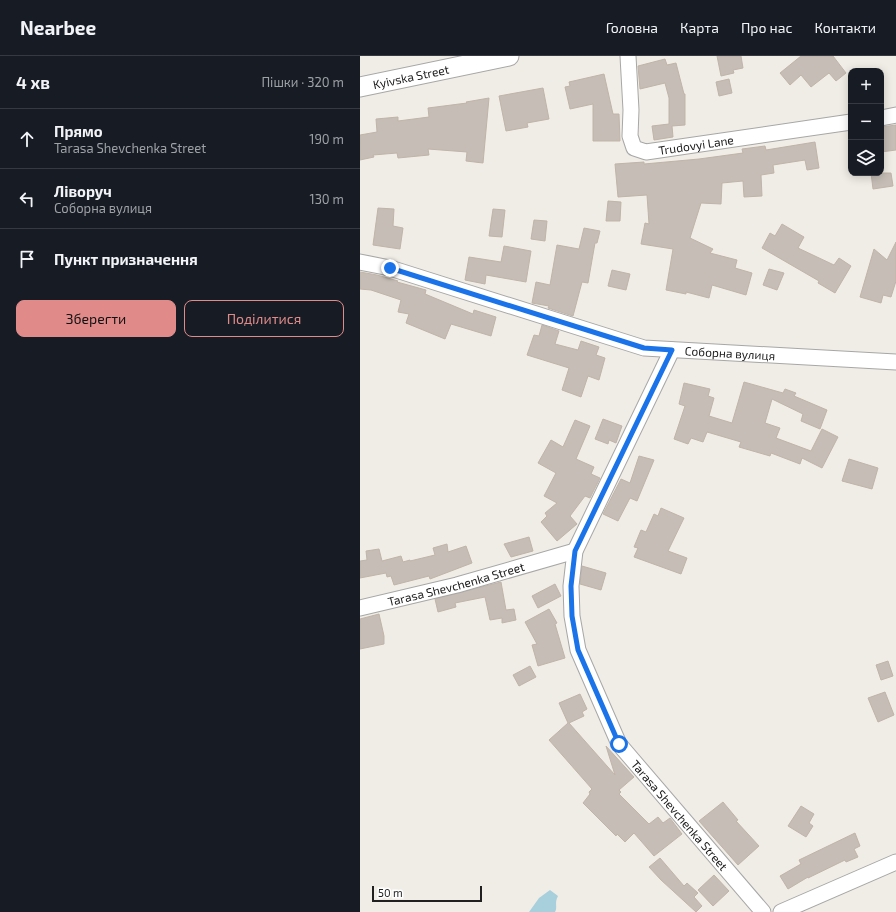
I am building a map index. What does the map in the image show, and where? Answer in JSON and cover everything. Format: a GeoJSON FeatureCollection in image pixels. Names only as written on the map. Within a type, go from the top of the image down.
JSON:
{"type":"FeatureCollection","features":[{"type":"Feature","properties":{"kind":"street","name":"Kyivska Street"},"geometry":{"type":"LineString","coordinates":[[360,87],[509,56]]}},
{"type":"Feature","properties":{"kind":"street","name":"Trudovyi Lane"},"geometry":{"type":"LineString","coordinates":[[628,56],[631,110],[630,136],[634,148],[646,152],[848,122]]}},
{"type":"Feature","properties":{"kind":"street"},"geometry":{"type":"LineString","coordinates":[[884,117],[896,115]]}},
{"type":"Feature","properties":{"kind":"street","name":"Соборна вулиця"},"geometry":{"type":"LineString","coordinates":[[360,262],[390,268],[644,348],[896,362]]}},
{"type":"Feature","properties":{"kind":"street","name":"Tarasa Shevchenka Street"},"geometry":{"type":"LineString","coordinates":[[672,350],[575,551],[571,586],[572,616],[578,650],[619,744],[763,912]]}},
{"type":"Feature","properties":{"kind":"street","name":"Tarasa Shevchenka Street"},"geometry":{"type":"LineString","coordinates":[[360,608],[457,585],[575,551]]}},
{"type":"Feature","properties":{"kind":"street"},"geometry":{"type":"LineString","coordinates":[[781,912],[896,862]]}},
{"type":"Feature","properties":{"kind":"water"},"geometry":{"type":"Polygon","coordinates":[[[550,890],[558,896],[555,912],[529,912],[539,898],[550,890]]]}},
{"type":"Feature","properties":{"kind":"building"},"geometry":{"type":"Polygon","coordinates":[[[717,56],[741,56],[743,68],[733,70],[734,73],[721,76],[717,56]]]}},
{"type":"Feature","properties":{"kind":"building"},"geometry":{"type":"Polygon","coordinates":[[[801,56],[833,56],[846,73],[836,81],[829,73],[811,87],[801,75],[790,85],[780,73],[801,56]]]}},
{"type":"Feature","properties":{"kind":"building"},"geometry":{"type":"Polygon","coordinates":[[[665,59],[667,65],[676,63],[685,94],[685,125],[672,126],[673,137],[654,140],[652,126],[669,124],[669,98],[665,83],[640,89],[638,66],[665,59]]]}},
{"type":"Feature","properties":{"kind":"building"},"geometry":{"type":"Polygon","coordinates":[[[604,74],[613,114],[619,114],[620,141],[593,141],[593,104],[570,109],[565,87],[570,86],[569,82],[604,74]]]}},
{"type":"Feature","properties":{"kind":"building"},"geometry":{"type":"Polygon","coordinates":[[[729,79],[732,93],[719,96],[716,82],[729,79]]]}},
{"type":"Feature","properties":{"kind":"building"},"geometry":{"type":"Polygon","coordinates":[[[543,88],[549,119],[527,123],[528,127],[506,131],[499,96],[543,88]]]}},
{"type":"Feature","properties":{"kind":"building"},"geometry":{"type":"Polygon","coordinates":[[[489,98],[483,163],[466,161],[467,152],[428,149],[429,155],[398,158],[397,153],[373,155],[374,157],[360,160],[360,135],[377,132],[376,119],[398,117],[398,121],[429,117],[428,108],[467,103],[466,102],[489,98]]]}},
{"type":"Feature","properties":{"kind":"building"},"geometry":{"type":"Polygon","coordinates":[[[896,125],[896,150],[884,152],[884,127],[896,125]]]}},
{"type":"Feature","properties":{"kind":"building"},"geometry":{"type":"Polygon","coordinates":[[[815,142],[819,168],[807,170],[805,160],[773,165],[774,173],[761,175],[762,196],[744,197],[743,181],[722,183],[721,204],[701,203],[690,238],[713,249],[710,253],[737,260],[735,268],[752,273],[746,295],[712,285],[709,298],[686,292],[686,294],[666,290],[673,249],[641,244],[645,223],[649,224],[647,195],[618,197],[615,164],[644,162],[644,164],[699,159],[743,153],[742,149],[765,146],[766,150],[815,142]]]}},
{"type":"Feature","properties":{"kind":"building"},"geometry":{"type":"Polygon","coordinates":[[[884,173],[891,173],[893,186],[873,189],[871,176],[884,176],[884,173]]]}},
{"type":"Feature","properties":{"kind":"building"},"geometry":{"type":"Polygon","coordinates":[[[608,201],[621,202],[620,221],[606,221],[608,201]]]}},
{"type":"Feature","properties":{"kind":"building"},"geometry":{"type":"Polygon","coordinates":[[[378,208],[394,209],[393,226],[403,228],[400,249],[373,245],[378,208]]]}},
{"type":"Feature","properties":{"kind":"building"},"geometry":{"type":"Polygon","coordinates":[[[493,209],[505,210],[502,237],[489,236],[493,209]]]}},
{"type":"Feature","properties":{"kind":"building"},"geometry":{"type":"Polygon","coordinates":[[[534,220],[547,221],[545,241],[531,239],[534,220]]]}},
{"type":"Feature","properties":{"kind":"building"},"geometry":{"type":"Polygon","coordinates":[[[782,224],[804,237],[798,248],[834,265],[839,258],[851,266],[835,293],[818,283],[819,281],[762,248],[770,233],[775,236],[782,224]]]}},
{"type":"Feature","properties":{"kind":"building"},"geometry":{"type":"Polygon","coordinates":[[[584,228],[600,231],[597,243],[595,243],[588,283],[582,282],[573,316],[548,308],[549,306],[532,303],[536,282],[550,285],[557,245],[579,249],[584,228]]]}},
{"type":"Feature","properties":{"kind":"building"},"geometry":{"type":"Polygon","coordinates":[[[896,242],[896,281],[891,297],[883,295],[881,303],[860,297],[874,249],[887,260],[896,242]]]}},
{"type":"Feature","properties":{"kind":"building"},"geometry":{"type":"Polygon","coordinates":[[[504,246],[531,251],[526,282],[486,275],[485,284],[465,280],[469,257],[501,262],[504,246]]]}},
{"type":"Feature","properties":{"kind":"building"},"geometry":{"type":"Polygon","coordinates":[[[769,269],[784,273],[777,290],[763,285],[769,269]]]}},
{"type":"Feature","properties":{"kind":"building"},"geometry":{"type":"Polygon","coordinates":[[[612,270],[630,274],[626,290],[608,286],[612,270]]]}},
{"type":"Feature","properties":{"kind":"building"},"geometry":{"type":"Polygon","coordinates":[[[360,272],[377,275],[426,290],[425,294],[473,314],[474,310],[496,317],[491,336],[451,324],[445,339],[406,323],[409,314],[398,312],[401,300],[371,290],[360,289],[360,272]]]}},
{"type":"Feature","properties":{"kind":"building"},"geometry":{"type":"Polygon","coordinates":[[[542,325],[559,331],[555,344],[578,350],[581,341],[599,347],[596,355],[605,358],[599,380],[588,376],[581,397],[562,390],[569,368],[527,355],[534,335],[539,336],[542,325]]]}},
{"type":"Feature","properties":{"kind":"building"},"geometry":{"type":"Polygon","coordinates":[[[744,382],[783,393],[785,389],[796,393],[794,396],[827,410],[820,429],[801,421],[803,414],[772,399],[765,423],[780,428],[776,438],[811,451],[822,429],[838,437],[822,468],[802,458],[800,464],[771,453],[770,456],[739,447],[741,442],[707,432],[703,442],[691,438],[688,444],[674,439],[685,406],[679,404],[684,383],[710,389],[708,396],[714,398],[709,416],[732,423],[744,382]]]}},
{"type":"Feature","properties":{"kind":"building"},"geometry":{"type":"Polygon","coordinates":[[[603,419],[622,426],[616,443],[609,440],[608,444],[595,439],[603,419]]]}},
{"type":"Feature","properties":{"kind":"building"},"geometry":{"type":"Polygon","coordinates":[[[575,420],[590,426],[576,459],[594,467],[591,474],[600,478],[590,498],[585,496],[570,516],[577,524],[557,541],[541,522],[547,516],[545,513],[557,503],[544,496],[556,473],[538,463],[551,440],[563,447],[575,420]]]}},
{"type":"Feature","properties":{"kind":"building"},"geometry":{"type":"Polygon","coordinates":[[[639,456],[654,460],[637,501],[630,498],[618,521],[603,514],[621,479],[630,483],[639,456]]]}},
{"type":"Feature","properties":{"kind":"building"},"geometry":{"type":"Polygon","coordinates":[[[849,459],[878,468],[872,489],[842,481],[849,459]]]}},
{"type":"Feature","properties":{"kind":"building"},"geometry":{"type":"Polygon","coordinates":[[[661,508],[684,518],[668,551],[687,558],[681,574],[634,557],[638,548],[634,547],[641,530],[646,532],[654,514],[658,516],[661,508]]]}},
{"type":"Feature","properties":{"kind":"building"},"geometry":{"type":"Polygon","coordinates":[[[529,537],[533,551],[511,557],[504,544],[529,537]]]}},
{"type":"Feature","properties":{"kind":"building"},"geometry":{"type":"Polygon","coordinates":[[[447,544],[448,552],[466,546],[472,563],[430,579],[429,576],[394,585],[391,576],[387,577],[386,573],[360,578],[360,561],[367,560],[366,551],[379,549],[382,561],[401,556],[403,562],[435,555],[433,548],[447,544]]]}},
{"type":"Feature","properties":{"kind":"building"},"geometry":{"type":"Polygon","coordinates":[[[582,566],[606,573],[601,590],[580,584],[582,566]]]}},
{"type":"Feature","properties":{"kind":"building"},"geometry":{"type":"Polygon","coordinates":[[[501,582],[506,610],[514,609],[516,620],[502,623],[502,618],[490,620],[485,597],[455,603],[456,607],[438,612],[435,599],[501,582]]]}},
{"type":"Feature","properties":{"kind":"building"},"geometry":{"type":"Polygon","coordinates":[[[555,584],[561,596],[538,608],[532,596],[555,584]]]}},
{"type":"Feature","properties":{"kind":"building"},"geometry":{"type":"Polygon","coordinates":[[[549,609],[557,623],[555,624],[565,658],[538,666],[532,645],[537,644],[525,622],[549,609]]]}},
{"type":"Feature","properties":{"kind":"building"},"geometry":{"type":"Polygon","coordinates":[[[379,614],[384,636],[384,644],[360,649],[360,619],[379,614]]]}},
{"type":"Feature","properties":{"kind":"building"},"geometry":{"type":"Polygon","coordinates":[[[888,661],[893,676],[881,680],[876,665],[888,661]]]}},
{"type":"Feature","properties":{"kind":"building"},"geometry":{"type":"Polygon","coordinates":[[[530,666],[536,677],[519,686],[513,675],[530,666]]]}},
{"type":"Feature","properties":{"kind":"building"},"geometry":{"type":"Polygon","coordinates":[[[885,692],[894,715],[878,722],[868,698],[885,692]]]}},
{"type":"Feature","properties":{"kind":"building"},"geometry":{"type":"Polygon","coordinates":[[[580,694],[587,709],[582,712],[584,716],[569,723],[615,775],[606,746],[634,777],[619,790],[621,792],[619,794],[649,824],[658,817],[663,823],[670,818],[682,834],[654,856],[634,833],[625,842],[617,834],[616,836],[583,803],[592,789],[549,740],[568,723],[559,703],[580,694]]]}},
{"type":"Feature","properties":{"kind":"building"},"geometry":{"type":"Polygon","coordinates":[[[723,802],[738,820],[736,821],[759,846],[738,865],[699,821],[723,802]]]}},
{"type":"Feature","properties":{"kind":"building"},"geometry":{"type":"Polygon","coordinates":[[[801,806],[814,814],[809,823],[813,826],[806,837],[788,826],[801,806]]]}},
{"type":"Feature","properties":{"kind":"building"},"geometry":{"type":"Polygon","coordinates":[[[855,833],[860,846],[854,849],[858,857],[846,862],[845,860],[808,877],[788,889],[780,876],[801,864],[799,860],[855,833]]]}},
{"type":"Feature","properties":{"kind":"building"},"geometry":{"type":"Polygon","coordinates":[[[660,858],[684,886],[687,883],[698,893],[694,897],[702,906],[696,912],[649,867],[660,858]]]}},
{"type":"Feature","properties":{"kind":"building"},"geometry":{"type":"Polygon","coordinates":[[[714,875],[729,891],[713,906],[698,890],[714,875]]]}},
{"type":"Feature","properties":{"kind":"route"},"geometry":{"type":"LineString","coordinates":[[390,268],[644,348],[672,350],[575,551],[571,586],[572,616],[578,650],[594,690],[619,744]]}}]}
